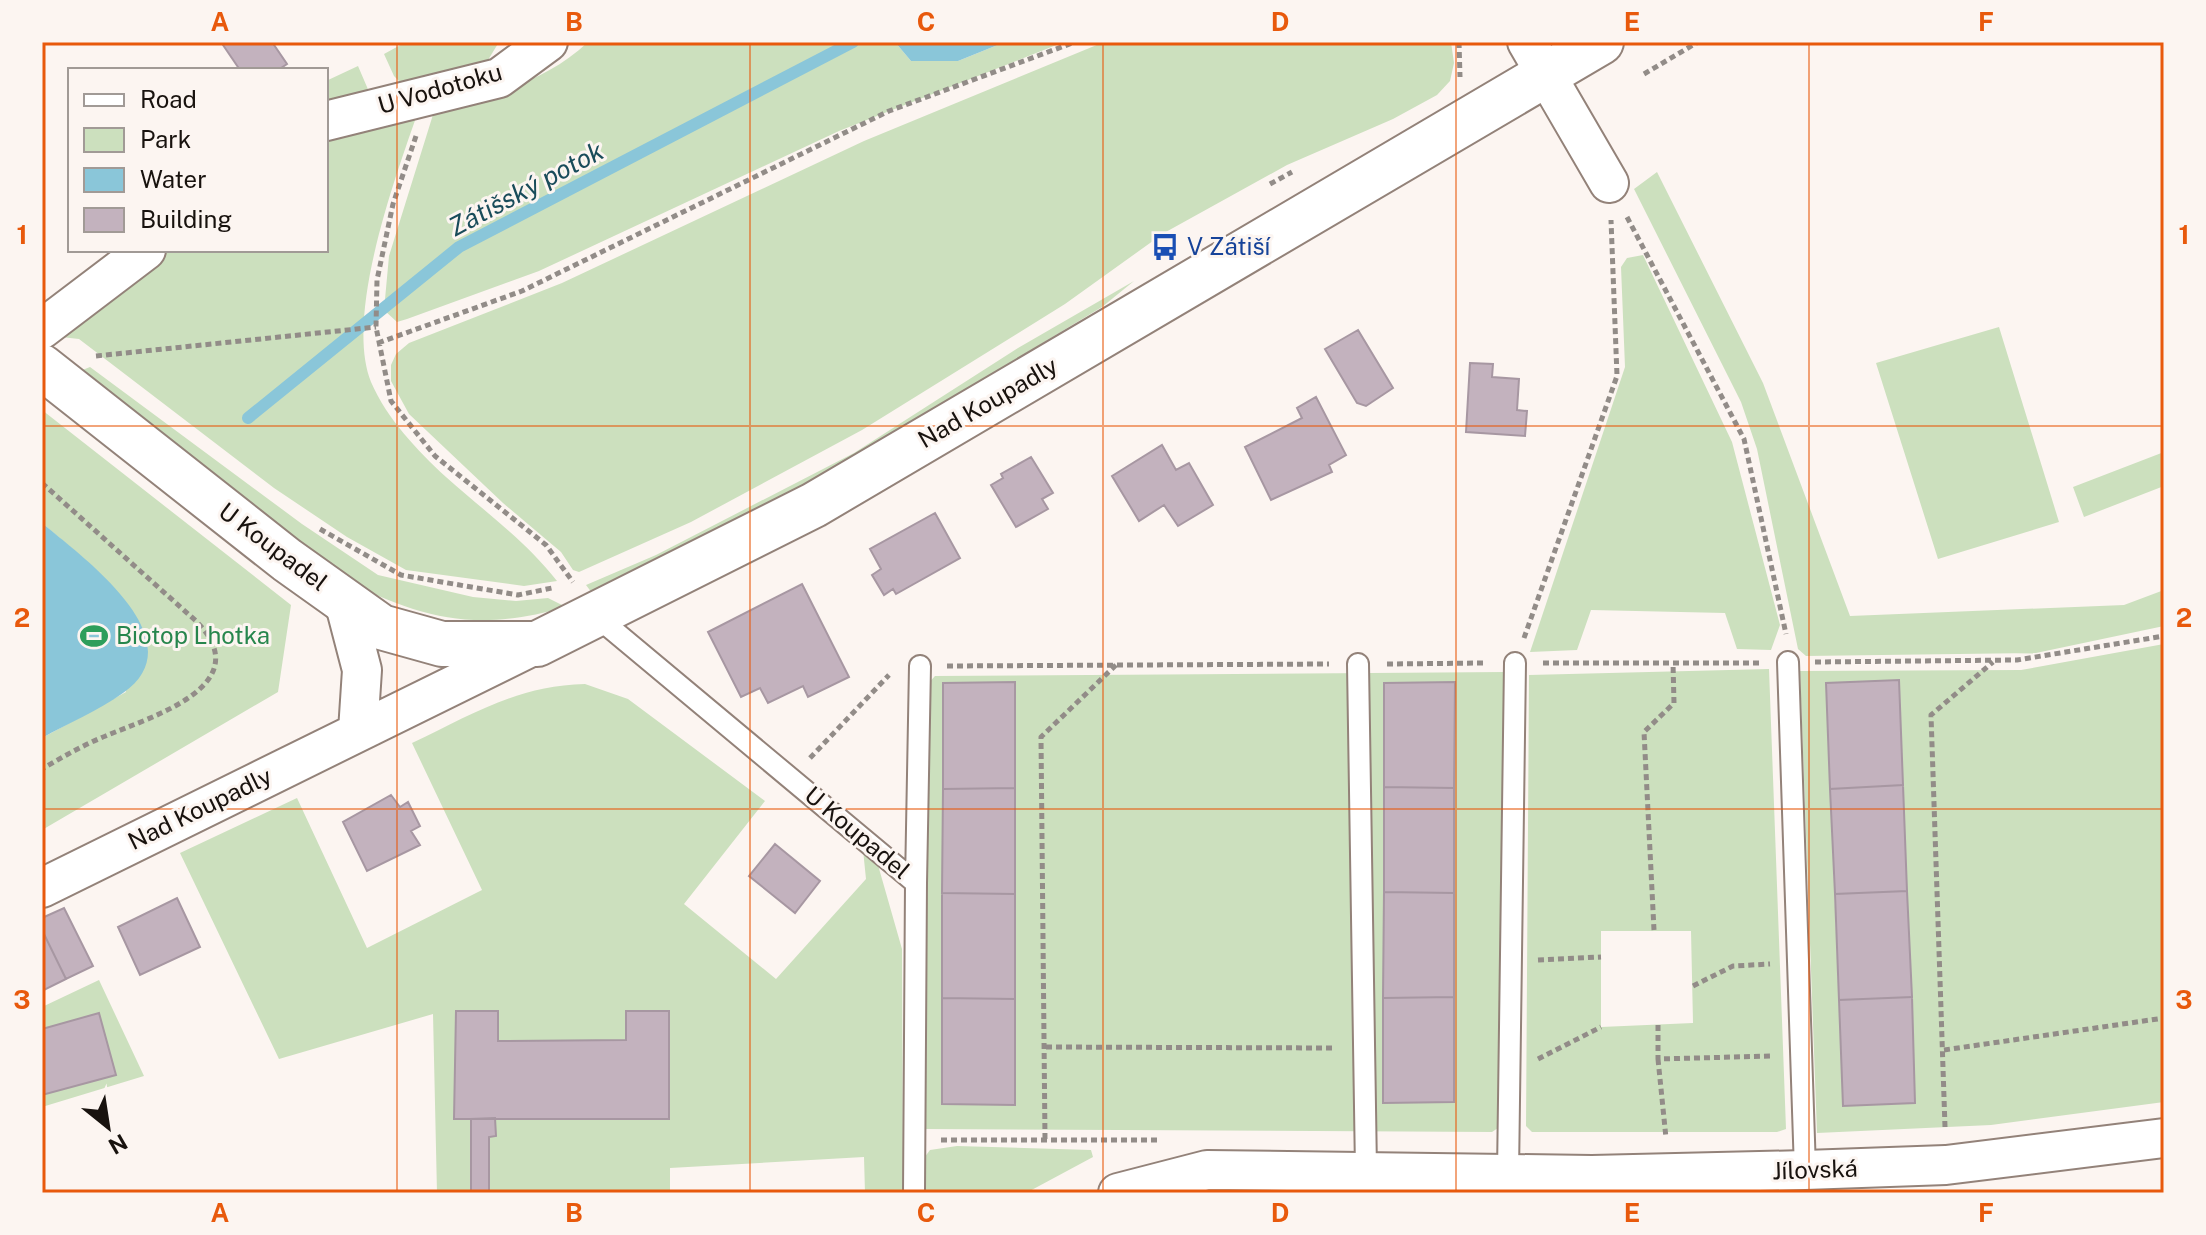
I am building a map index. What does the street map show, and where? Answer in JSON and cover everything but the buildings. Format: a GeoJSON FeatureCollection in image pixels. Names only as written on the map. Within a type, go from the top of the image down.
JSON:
{"type":"FeatureCollection","features":[{"type":"Feature","properties":{"kind":"street","name":"U Vodotoku"},"geometry":{"type":"LineString","coordinates":[[328,121],[499,78],[548,42]]}},
{"type":"Feature","properties":{"kind":"street","name":"Nad Koupadly"},"geometry":{"type":"LineString","coordinates":[[42,888],[537,644],[585,600],[814,505],[1535,59],[1601,42]]}},
{"type":"Feature","properties":{"kind":"street"},"geometry":{"type":"LineString","coordinates":[[1535,59],[1609,183]]}},
{"type":"Feature","properties":{"kind":"street"},"geometry":{"type":"LineString","coordinates":[[42,329],[143,252]]}},
{"type":"Feature","properties":{"kind":"street","name":"U Koupadel"},"geometry":{"type":"LineString","coordinates":[[42,367],[287,560],[381,627],[442,644],[537,644]]}},
{"type":"Feature","properties":{"kind":"street"},"geometry":{"type":"LineString","coordinates":[[344,601],[362,670],[358,731]]}},
{"type":"Feature","properties":{"kind":"street","name":"Jílovská"},"geometry":{"type":"LineString","coordinates":[[1127,1191],[1207,1170],[1669,1175],[1946,1165],[2164,1138]]}},
{"type":"Feature","properties":{"kind":"lane","name":"U Koupadel"},"geometry":{"type":"LineString","coordinates":[[585,600],[916,883],[914,1193]]}},
{"type":"Feature","properties":{"kind":"lane"},"geometry":{"type":"LineString","coordinates":[[1788,662],[1805,1170]]}},
{"type":"Feature","properties":{"kind":"lane"},"geometry":{"type":"LineString","coordinates":[[1508,1173],[1512,1072],[1515,663]]}},
{"type":"Feature","properties":{"kind":"lane"},"geometry":{"type":"LineString","coordinates":[[1358,664],[1366,1170]]}},
{"type":"Feature","properties":{"kind":"lane"},"geometry":{"type":"LineString","coordinates":[[916,883],[920,666]]}},
{"type":"Feature","properties":{"kind":"path"},"geometry":{"type":"LineString","coordinates":[[378,343],[522,291],[889,111],[1075,42]]}},
{"type":"Feature","properties":{"kind":"path"},"geometry":{"type":"LineString","coordinates":[[1644,74],[1698,42]]}},
{"type":"Feature","properties":{"kind":"path"},"geometry":{"type":"LineString","coordinates":[[429,96],[393,204],[377,284],[375,327],[391,401],[435,456],[546,545],[585,600]]}},
{"type":"Feature","properties":{"kind":"path"},"geometry":{"type":"LineString","coordinates":[[1609,183],[1744,439],[1784,615],[1788,662],[1994,662],[2110,647],[2164,636]]}},
{"type":"Feature","properties":{"kind":"path"},"geometry":{"type":"LineString","coordinates":[[1515,663],[1617,376],[1609,183]]}},
{"type":"Feature","properties":{"kind":"path"},"geometry":{"type":"LineString","coordinates":[[91,357],[375,327]]}},
{"type":"Feature","properties":{"kind":"path"},"geometry":{"type":"LineString","coordinates":[[42,483],[196,621],[211,640],[214,650],[209,677],[192,699],[77,748],[42,769]]}},
{"type":"Feature","properties":{"kind":"path"},"geometry":{"type":"LineString","coordinates":[[307,520],[401,575],[518,595],[585,600]]}},
{"type":"Feature","properties":{"kind":"path"},"geometry":{"type":"LineString","coordinates":[[1946,1165],[1931,715],[1994,662]]}},
{"type":"Feature","properties":{"kind":"path"},"geometry":{"type":"LineString","coordinates":[[1654,930],[1644,732],[1674,703],[1673,663]]}},
{"type":"Feature","properties":{"kind":"path"},"geometry":{"type":"LineString","coordinates":[[1045,1139],[1041,737],[1116,665]]}},
{"type":"Feature","properties":{"kind":"path"},"geometry":{"type":"LineString","coordinates":[[791,778],[897,666]]}},
{"type":"Feature","properties":{"kind":"path"},"geometry":{"type":"LineString","coordinates":[[1513,961],[1601,957]]}},
{"type":"Feature","properties":{"kind":"path"},"geometry":{"type":"LineString","coordinates":[[1693,986],[1733,966],[1799,963]]}},
{"type":"Feature","properties":{"kind":"path"},"geometry":{"type":"LineString","coordinates":[[1944,1050],[2164,1018]]}},
{"type":"Feature","properties":{"kind":"path"},"geometry":{"type":"LineString","coordinates":[[1658,1025],[1658,1059],[1669,1175]]}},
{"type":"Feature","properties":{"kind":"path"},"geometry":{"type":"LineString","coordinates":[[1512,1072],[1601,1027]]}},
{"type":"Feature","properties":{"kind":"path"},"geometry":{"type":"LineString","coordinates":[[1046,1047],[1364,1048]]}},
{"type":"Feature","properties":{"kind":"path"},"geometry":{"type":"LineString","coordinates":[[1658,1059],[1802,1056]]}},
{"type":"Feature","properties":{"kind":"path"},"geometry":{"type":"LineString","coordinates":[[912,1140],[1167,1140]]}},
{"type":"Feature","properties":{"kind":"green space"},"geometry":{"type":"Polygon","coordinates":[[[406,42],[499,42],[485,65],[403,85],[394,76],[384,54],[406,42]]]}},
{"type":"Feature","properties":{"kind":"green space"},"geometry":{"type":"Polygon","coordinates":[[[588,42],[895,42],[911,61],[958,61],[1005,42],[1064,42],[839,131],[539,271],[397,322],[384,310],[389,256],[436,105],[517,85],[554,68],[588,42]]]}},
{"type":"Feature","properties":{"kind":"green space"},"geometry":{"type":"Polygon","coordinates":[[[1104,42],[1451,42],[1454,63],[1450,81],[1437,95],[1393,119],[1287,165],[1164,233],[1065,304],[862,430],[691,522],[579,572],[573,570],[561,552],[503,503],[409,414],[391,381],[391,365],[396,354],[409,343],[562,283],[864,141],[1104,42]]]}},
{"type":"Feature","properties":{"kind":"green space"},"geometry":{"type":"Polygon","coordinates":[[[358,66],[370,94],[328,108],[328,80],[358,66]]]}},
{"type":"Feature","properties":{"kind":"green space"},"geometry":{"type":"Polygon","coordinates":[[[419,109],[387,207],[368,284],[364,354],[371,382],[385,409],[414,445],[518,539],[557,581],[524,586],[406,570],[347,537],[274,488],[79,339],[61,337],[94,305],[165,252],[328,252],[328,137],[419,109]]]}},
{"type":"Feature","properties":{"kind":"green space"},"geometry":{"type":"Polygon","coordinates":[[[1657,172],[1763,383],[1850,616],[2124,605],[2164,590],[2164,626],[2036,653],[1806,656],[1798,649],[1757,449],[1741,402],[1634,189],[1657,172]]]}},
{"type":"Feature","properties":{"kind":"green space"},"geometry":{"type":"Polygon","coordinates":[[[1643,255],[1732,442],[1780,625],[1771,650],[1737,649],[1725,613],[1591,610],[1577,650],[1530,652],[1625,367],[1621,267],[1627,258],[1643,255]]]}},
{"type":"Feature","properties":{"kind":"green space"},"geometry":{"type":"Polygon","coordinates":[[[1134,281],[1102,307],[839,466],[592,593],[586,585],[656,555],[854,453],[1018,348],[1134,281]]]}},
{"type":"Feature","properties":{"kind":"green space"},"geometry":{"type":"Polygon","coordinates":[[[1999,327],[2059,522],[1938,559],[1876,363],[1999,327]]]}},
{"type":"Feature","properties":{"kind":"green space"},"geometry":{"type":"Polygon","coordinates":[[[90,367],[302,524],[378,575],[473,597],[516,601],[548,598],[566,607],[504,619],[449,618],[396,603],[339,577],[80,371],[90,367]]]}},
{"type":"Feature","properties":{"kind":"green space"},"geometry":{"type":"Polygon","coordinates":[[[42,410],[291,605],[278,692],[42,830],[42,738],[126,692],[82,557],[42,523],[42,410]]]}},
{"type":"Feature","properties":{"kind":"green space"},"geometry":{"type":"Polygon","coordinates":[[[2164,452],[2164,486],[2084,517],[2073,487],[2164,452]]]}},
{"type":"Feature","properties":{"kind":"green space"},"geometry":{"type":"Polygon","coordinates":[[[2164,644],[2164,1102],[1991,1125],[1817,1133],[1800,671],[2021,670],[2164,644]],[[1899,680],[1826,684],[1843,1106],[1915,1102],[1899,680]]]}},
{"type":"Feature","properties":{"kind":"green space"},"geometry":{"type":"Polygon","coordinates":[[[1769,669],[1786,1129],[1777,1132],[1532,1132],[1526,1126],[1529,675],[1769,669]],[[1601,931],[1601,1027],[1693,1023],[1691,931],[1601,931]]]}},
{"type":"Feature","properties":{"kind":"green space"},"geometry":{"type":"Polygon","coordinates":[[[1505,672],[1498,1128],[1492,1132],[925,1129],[927,685],[935,676],[1505,672]],[[943,683],[942,1103],[1015,1104],[1015,683],[943,683]],[[1384,683],[1383,1103],[1454,1102],[1455,683],[1384,683]]]}},
{"type":"Feature","properties":{"kind":"green space"},"geometry":{"type":"Polygon","coordinates":[[[585,684],[628,699],[765,801],[684,904],[776,979],[866,879],[862,840],[878,865],[902,949],[903,1193],[865,1193],[864,1157],[670,1168],[670,1193],[489,1193],[489,1137],[496,1136],[495,1118],[669,1118],[626,1011],[626,1040],[498,1041],[498,1011],[456,1011],[454,1118],[471,1119],[471,1193],[437,1193],[433,1014],[279,1059],[180,853],[297,798],[367,948],[482,890],[412,743],[516,696],[585,684]]]}},
{"type":"Feature","properties":{"kind":"green space"},"geometry":{"type":"Polygon","coordinates":[[[99,980],[144,1076],[42,1107],[42,1095],[115,1075],[42,1029],[42,1007],[99,980]]]}},
{"type":"Feature","properties":{"kind":"green space"},"geometry":{"type":"Polygon","coordinates":[[[957,1146],[1091,1150],[1093,1157],[1026,1193],[924,1193],[924,1158],[930,1150],[957,1146]]]}},
{"type":"Feature","properties":{"kind":"water"},"geometry":{"type":"Polygon","coordinates":[[[895,42],[1005,42],[958,61],[911,61],[895,42]]]}},
{"type":"Feature","properties":{"kind":"water","name":"Biotop Lhotka"},"geometry":{"type":"Polygon","coordinates":[[[42,523],[105,577],[126,600],[141,625],[148,649],[143,672],[123,693],[42,738],[42,523]]]}},
{"type":"Feature","properties":{"kind":"waterway","name":"Zátišský potok"},"geometry":{"type":"LineString","coordinates":[[248,418],[459,247],[853,42]]}},
{"type":"Feature","properties":{"kind":"place","name":"V Zátiší"},"geometry":{"type":"Point","coordinates":[1165,247]}},
{"type":"Feature","properties":{"kind":"place","name":"Biotop Lhotka"},"geometry":{"type":"Point","coordinates":[94,636]}}]}
